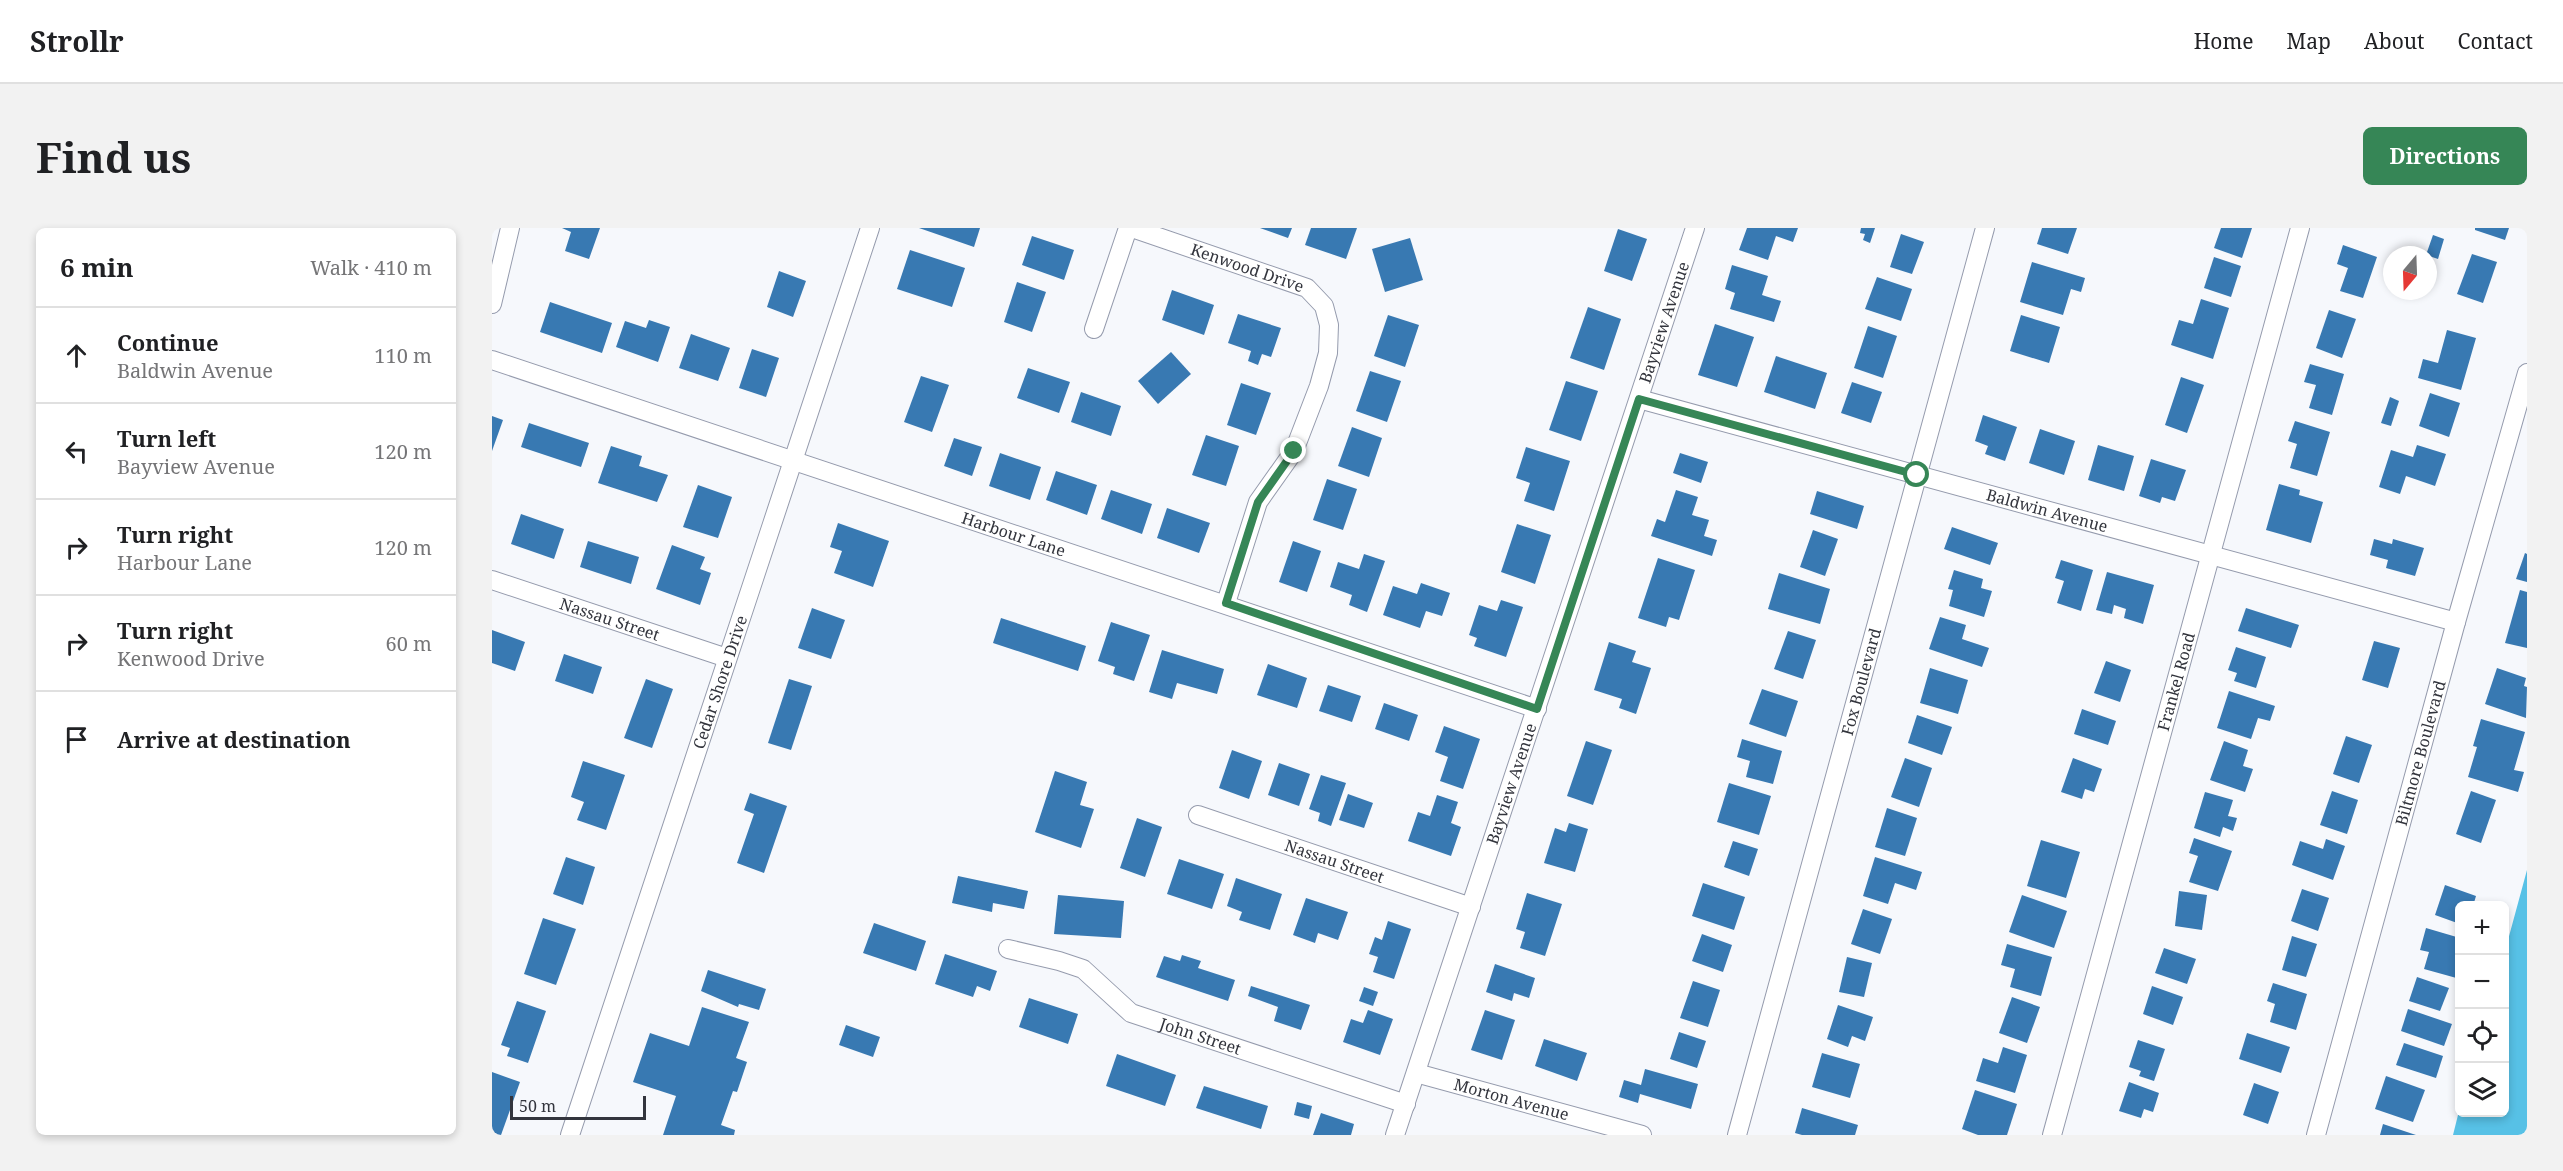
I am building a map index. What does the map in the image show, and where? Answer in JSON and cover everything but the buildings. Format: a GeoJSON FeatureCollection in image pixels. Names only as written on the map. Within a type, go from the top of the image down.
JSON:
{"type":"FeatureCollection","features":[{"type":"Feature","properties":{"kind":"street"},"geometry":{"type":"LineString","coordinates":[[492,304],[510,228]]}},
{"type":"Feature","properties":{"kind":"street","name":"Cedar Shore Drive"},"geometry":{"type":"LineString","coordinates":[[570,1135],[870,228]]}},
{"type":"Feature","properties":{"kind":"street"},"geometry":{"type":"LineString","coordinates":[[1094,329],[1130,228]]}},
{"type":"Feature","properties":{"kind":"street","name":"Kenwood Drive"},"geometry":{"type":"LineString","coordinates":[[1130,228],[1307,288],[1323,306],[1329,325],[1328,353],[1319,386],[1294,451],[1258,502],[1226,603]]}},
{"type":"Feature","properties":{"kind":"street","name":"Bayview Avenue"},"geometry":{"type":"LineString","coordinates":[[1395,1135],[1695,228]]}},
{"type":"Feature","properties":{"kind":"street","name":"Fox Boulevard"},"geometry":{"type":"LineString","coordinates":[[1737,1135],[1985,228]]}},
{"type":"Feature","properties":{"kind":"street","name":"Frankel Road"},"geometry":{"type":"LineString","coordinates":[[2052,1135],[2300,228]]}},
{"type":"Feature","properties":{"kind":"street","name":"Harbour Lane"},"geometry":{"type":"LineString","coordinates":[[492,360],[1226,603],[1537,709]]}},
{"type":"Feature","properties":{"kind":"street","name":"Biltmore Boulevard"},"geometry":{"type":"LineString","coordinates":[[2316,1135],[2456,622],[2527,373]]}},
{"type":"Feature","properties":{"kind":"street","name":"Baldwin Avenue"},"geometry":{"type":"LineString","coordinates":[[1639,399],[2456,622]]}},
{"type":"Feature","properties":{"kind":"street","name":"Nassau Street"},"geometry":{"type":"LineString","coordinates":[[492,580],[727,658]]}},
{"type":"Feature","properties":{"kind":"street","name":"Nassau Street"},"geometry":{"type":"LineString","coordinates":[[1198,815],[1471,908]]}},
{"type":"Feature","properties":{"kind":"street","name":"John Street"},"geometry":{"type":"LineString","coordinates":[[1008,949],[1083,969],[1131,1013],[1406,1104]]}},
{"type":"Feature","properties":{"kind":"street","name":"Morton Avenue"},"geometry":{"type":"LineString","coordinates":[[1416,1073],[1642,1135]]}},
{"type":"Feature","properties":{"kind":"water"},"geometry":{"type":"Polygon","coordinates":[[[2527,870],[2527,1135],[2453,1135],[2458,1117],[2509,1117],[2509,936],[2527,870]]]}},
{"type":"Feature","properties":{"kind":"route"},"geometry":{"type":"LineString","coordinates":[[1294,451],[1258,502],[1226,603],[1537,709],[1639,399],[1917,475]]}}]}
